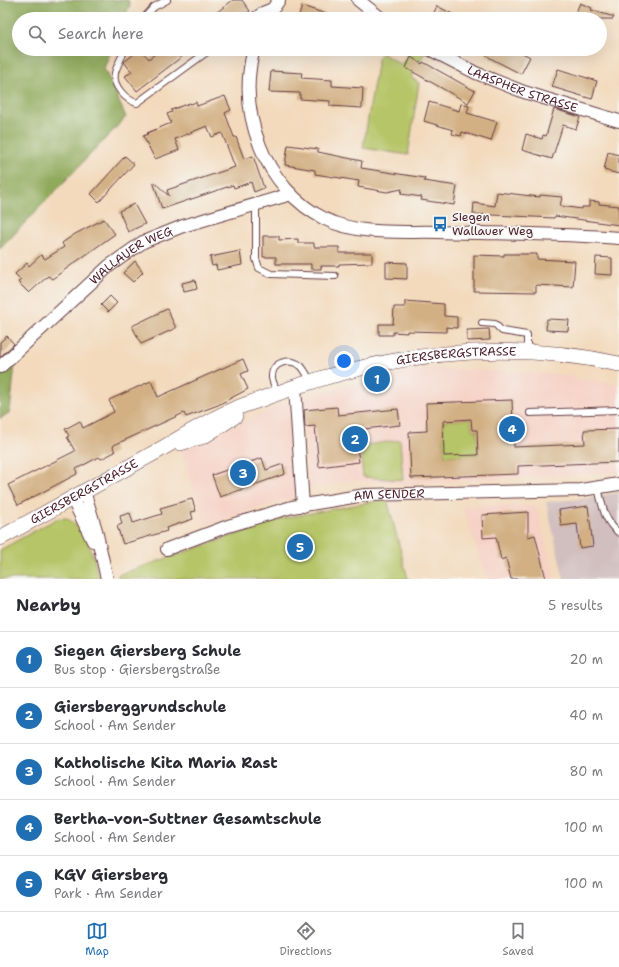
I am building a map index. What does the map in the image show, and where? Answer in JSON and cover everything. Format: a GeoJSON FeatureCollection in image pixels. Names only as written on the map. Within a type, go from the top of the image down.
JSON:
{"type":"FeatureCollection","features":[{"type":"Feature","properties":{"kind":"street"},"geometry":{"type":"LineString","coordinates":[[358,0],[373,12]]}},
{"type":"Feature","properties":{"kind":"street"},"geometry":{"type":"LineString","coordinates":[[271,12],[277,3]]}},
{"type":"Feature","properties":{"kind":"street"},"geometry":{"type":"LineString","coordinates":[[252,56],[248,75],[250,112],[265,160],[299,203],[325,219],[348,227],[379,231],[533,233],[619,238]]}},
{"type":"Feature","properties":{"kind":"street","name":"LAASPHER STRASSE"},"geometry":{"type":"LineString","coordinates":[[441,56],[476,74],[524,92],[619,121]]}},
{"type":"Feature","properties":{"kind":"street","name":"WALLAUER WEG"},"geometry":{"type":"LineString","coordinates":[[0,367],[109,266],[143,242],[183,226],[256,204],[288,190]]}},
{"type":"Feature","properties":{"kind":"street","name":"GIERSBERGSTRASSE"},"geometry":{"type":"LineString","coordinates":[[0,538],[168,445],[204,436],[218,429],[251,403],[311,382],[378,364],[429,355],[485,351],[527,351],[572,355],[619,364]]}},
{"type":"Feature","properties":{"kind":"street"},"geometry":{"type":"LineString","coordinates":[[295,387],[303,506]]}},
{"type":"Feature","properties":{"kind":"street","name":"AM SENDER"},"geometry":{"type":"LineString","coordinates":[[167,549],[228,526],[292,507],[365,495],[534,492],[598,488],[619,484]]}},
{"type":"Feature","properties":{"kind":"street"},"geometry":{"type":"LineString","coordinates":[[78,494],[96,530],[106,576]]}},
{"type":"Feature","properties":{"kind":"lane"},"geometry":{"type":"LineString","coordinates":[[150,12],[167,0]]}},
{"type":"Feature","properties":{"kind":"lane"},"geometry":{"type":"LineString","coordinates":[[259,12],[277,3]]}},
{"type":"Feature","properties":{"kind":"lane"},"geometry":{"type":"LineString","coordinates":[[122,56],[115,74],[116,83],[124,95],[131,102],[137,104],[202,56]]}},
{"type":"Feature","properties":{"kind":"lane"},"geometry":{"type":"LineString","coordinates":[[256,204],[256,259],[259,268],[271,274],[335,276]]}},
{"type":"Feature","properties":{"kind":"lane"},"geometry":{"type":"LineString","coordinates":[[482,323],[494,324],[502,331],[527,336],[527,351]]}},
{"type":"Feature","properties":{"kind":"lane"},"geometry":{"type":"LineString","coordinates":[[277,393],[272,378],[274,369],[282,362],[290,361],[302,367],[311,382]]}},
{"type":"Feature","properties":{"kind":"lane"},"geometry":{"type":"LineString","coordinates":[[530,413],[619,410]]}},
{"type":"Feature","properties":{"kind":"lane"},"geometry":{"type":"LineString","coordinates":[[598,488],[604,514],[611,526],[619,533]]}},
{"type":"Feature","properties":{"kind":"shaded area"},"geometry":{"type":"Polygon","coordinates":[[[429,368],[554,374],[619,385],[619,472],[407,484],[353,480],[309,488],[302,398],[402,372],[429,368]]]}},
{"type":"Feature","properties":{"kind":"shaded area"},"geometry":{"type":"Polygon","coordinates":[[[291,400],[298,496],[206,525],[181,450],[291,400]]]}},
{"type":"Feature","properties":{"kind":"shaded area"},"geometry":{"type":"Polygon","coordinates":[[[619,492],[619,579],[564,579],[546,502],[592,498],[619,492]]]}},
{"type":"Feature","properties":{"kind":"shaded area"},"geometry":{"type":"Polygon","coordinates":[[[463,506],[537,506],[554,579],[487,579],[463,506]]]}},
{"type":"Feature","properties":{"kind":"green space"},"geometry":{"type":"Polygon","coordinates":[[[0,0],[128,0],[130,5],[127,12],[12,12],[12,56],[109,56],[104,68],[126,117],[0,249],[0,0]]]}},
{"type":"Feature","properties":{"kind":"green space"},"geometry":{"type":"Polygon","coordinates":[[[380,56],[387,56],[401,65],[407,56],[423,56],[411,77],[419,83],[408,155],[363,148],[378,59],[380,56]]]}},
{"type":"Feature","properties":{"kind":"green space"},"geometry":{"type":"Polygon","coordinates":[[[15,364],[10,412],[0,419],[0,370],[15,364]]]}},
{"type":"Feature","properties":{"kind":"green space"},"geometry":{"type":"Polygon","coordinates":[[[471,419],[472,430],[477,430],[478,455],[444,456],[443,421],[471,419]]]}},
{"type":"Feature","properties":{"kind":"green space"},"geometry":{"type":"Polygon","coordinates":[[[400,440],[403,480],[363,477],[360,446],[400,440]]]}},
{"type":"Feature","properties":{"kind":"green space"},"geometry":{"type":"Polygon","coordinates":[[[387,499],[408,579],[119,579],[118,575],[284,518],[387,499]]]}},
{"type":"Feature","properties":{"kind":"green space"},"geometry":{"type":"Polygon","coordinates":[[[66,518],[80,529],[85,536],[92,552],[99,579],[0,579],[0,550],[56,519],[66,518]]]}},
{"type":"Feature","properties":{"kind":"building"},"geometry":{"type":"Polygon","coordinates":[[[233,0],[242,0],[250,11],[249,12],[217,12],[233,0]]]}},
{"type":"Feature","properties":{"kind":"building"},"geometry":{"type":"Polygon","coordinates":[[[580,3],[592,8],[591,10],[598,12],[576,12],[580,3]]]}},
{"type":"Feature","properties":{"kind":"building"},"geometry":{"type":"Polygon","coordinates":[[[302,6],[320,12],[300,12],[302,6]]]}},
{"type":"Feature","properties":{"kind":"building"},"geometry":{"type":"Polygon","coordinates":[[[437,6],[449,12],[434,12],[437,6]]]}},
{"type":"Feature","properties":{"kind":"building"},"geometry":{"type":"Polygon","coordinates":[[[607,15],[614,17],[613,19],[607,19],[607,15]]]}},
{"type":"Feature","properties":{"kind":"building"},"geometry":{"type":"Polygon","coordinates":[[[131,56],[146,56],[149,59],[153,56],[183,56],[137,91],[125,76],[132,72],[124,62],[131,56]]]}},
{"type":"Feature","properties":{"kind":"building"},"geometry":{"type":"Polygon","coordinates":[[[488,56],[530,57],[521,74],[488,56]]]}},
{"type":"Feature","properties":{"kind":"building"},"geometry":{"type":"Polygon","coordinates":[[[411,57],[422,64],[423,62],[475,91],[468,103],[406,68],[411,57]]]}},
{"type":"Feature","properties":{"kind":"building"},"geometry":{"type":"Polygon","coordinates":[[[558,69],[597,81],[592,99],[552,87],[558,69]]]}},
{"type":"Feature","properties":{"kind":"building"},"geometry":{"type":"Polygon","coordinates":[[[271,71],[302,73],[301,78],[332,80],[332,86],[363,88],[362,108],[330,106],[330,101],[300,99],[300,93],[269,92],[271,71]]]}},
{"type":"Feature","properties":{"kind":"building"},"geometry":{"type":"Polygon","coordinates":[[[225,96],[231,110],[225,113],[234,137],[236,137],[244,159],[253,156],[264,188],[254,192],[251,182],[234,188],[233,185],[162,209],[153,181],[169,196],[167,190],[235,167],[222,133],[212,137],[207,126],[175,139],[179,150],[155,159],[143,136],[171,123],[167,114],[172,112],[171,110],[196,102],[197,106],[225,96]]]}},
{"type":"Feature","properties":{"kind":"building"},"geometry":{"type":"Polygon","coordinates":[[[429,102],[459,111],[461,104],[469,106],[467,113],[497,122],[491,141],[462,132],[461,136],[452,134],[453,130],[424,121],[429,102]]]}},
{"type":"Feature","properties":{"kind":"building"},"geometry":{"type":"Polygon","coordinates":[[[554,109],[580,117],[576,129],[563,125],[552,159],[522,150],[526,134],[542,139],[543,135],[546,136],[554,109]]]}},
{"type":"Feature","properties":{"kind":"building"},"geometry":{"type":"Polygon","coordinates":[[[288,145],[318,149],[318,152],[362,161],[361,168],[425,178],[424,181],[457,186],[454,205],[421,200],[422,197],[401,194],[402,189],[387,192],[358,187],[359,181],[315,174],[315,170],[285,165],[288,145]]]}},
{"type":"Feature","properties":{"kind":"building"},"geometry":{"type":"Polygon","coordinates":[[[608,152],[619,155],[619,174],[604,170],[608,152]]]}},
{"type":"Feature","properties":{"kind":"building"},"geometry":{"type":"Polygon","coordinates":[[[125,156],[134,164],[99,202],[91,194],[125,156]]]}},
{"type":"Feature","properties":{"kind":"building"},"geometry":{"type":"Polygon","coordinates":[[[497,192],[540,197],[540,195],[562,197],[560,206],[582,209],[582,207],[589,207],[589,201],[599,202],[599,204],[619,206],[619,225],[555,216],[554,218],[473,214],[474,203],[495,206],[497,192]]]}},
{"type":"Feature","properties":{"kind":"building"},"geometry":{"type":"Polygon","coordinates":[[[134,204],[145,224],[128,232],[119,211],[134,204]]]}},
{"type":"Feature","properties":{"kind":"building"},"geometry":{"type":"Polygon","coordinates":[[[104,219],[115,234],[52,279],[48,276],[29,293],[18,282],[21,280],[15,274],[27,263],[29,266],[41,255],[45,259],[64,247],[62,243],[75,234],[104,219]]]}},
{"type":"Feature","properties":{"kind":"building"},"geometry":{"type":"Polygon","coordinates":[[[263,236],[279,236],[279,240],[298,239],[298,243],[314,243],[314,247],[339,247],[339,253],[372,253],[372,263],[321,266],[321,269],[311,269],[311,264],[276,264],[276,257],[263,257],[263,236]]]}},
{"type":"Feature","properties":{"kind":"building"},"geometry":{"type":"Polygon","coordinates":[[[240,251],[242,265],[217,270],[216,265],[212,266],[210,257],[240,251]]]}},
{"type":"Feature","properties":{"kind":"building"},"geometry":{"type":"Polygon","coordinates":[[[504,254],[537,254],[537,259],[575,261],[573,287],[536,285],[536,292],[474,291],[474,255],[504,256],[504,254]]]}},
{"type":"Feature","properties":{"kind":"building"},"geometry":{"type":"Polygon","coordinates":[[[596,257],[612,258],[612,275],[595,274],[596,257]]]}},
{"type":"Feature","properties":{"kind":"building"},"geometry":{"type":"Polygon","coordinates":[[[135,261],[143,272],[133,282],[123,273],[135,261]]]}},
{"type":"Feature","properties":{"kind":"building"},"geometry":{"type":"Polygon","coordinates":[[[386,262],[407,263],[407,279],[386,278],[386,262]]]}},
{"type":"Feature","properties":{"kind":"building"},"geometry":{"type":"Polygon","coordinates":[[[195,280],[197,289],[184,292],[182,283],[195,280]]]}},
{"type":"Feature","properties":{"kind":"building"},"geometry":{"type":"Polygon","coordinates":[[[110,296],[117,303],[108,312],[101,305],[110,296]]]}},
{"type":"Feature","properties":{"kind":"building"},"geometry":{"type":"Polygon","coordinates":[[[405,301],[444,304],[444,316],[457,317],[457,328],[446,327],[446,332],[407,331],[407,333],[393,332],[393,335],[379,335],[379,324],[393,324],[394,307],[405,307],[405,301]]]}},
{"type":"Feature","properties":{"kind":"building"},"geometry":{"type":"Polygon","coordinates":[[[167,309],[176,328],[141,344],[132,326],[167,309]]]}},
{"type":"Feature","properties":{"kind":"building"},"geometry":{"type":"Polygon","coordinates":[[[547,319],[569,320],[568,331],[546,330],[547,319]]]}},
{"type":"Feature","properties":{"kind":"building"},"geometry":{"type":"Polygon","coordinates":[[[489,329],[490,340],[467,341],[467,330],[489,329]]]}},
{"type":"Feature","properties":{"kind":"building"},"geometry":{"type":"Polygon","coordinates":[[[7,336],[14,344],[0,357],[0,342],[7,336]]]}},
{"type":"Feature","properties":{"kind":"building"},"geometry":{"type":"Polygon","coordinates":[[[243,359],[248,371],[241,374],[248,389],[218,405],[186,417],[184,413],[114,445],[113,447],[115,452],[101,459],[99,457],[76,469],[77,474],[18,505],[8,485],[75,451],[67,437],[69,436],[65,429],[80,421],[83,428],[114,412],[109,400],[151,381],[158,397],[243,359]]]}},
{"type":"Feature","properties":{"kind":"building"},"geometry":{"type":"Polygon","coordinates":[[[512,400],[514,447],[585,444],[584,430],[619,429],[619,462],[518,466],[518,474],[411,478],[409,432],[427,431],[426,403],[512,400]],[[471,419],[443,421],[444,456],[478,455],[477,430],[472,430],[471,419]]]}},
{"type":"Feature","properties":{"kind":"building"},"geometry":{"type":"Polygon","coordinates":[[[337,407],[338,415],[398,409],[400,425],[355,430],[359,462],[319,467],[315,426],[305,427],[304,410],[337,407]]]}},
{"type":"Feature","properties":{"kind":"building"},"geometry":{"type":"Polygon","coordinates":[[[262,458],[266,470],[283,464],[285,474],[220,497],[212,475],[262,458]]]}},
{"type":"Feature","properties":{"kind":"building"},"geometry":{"type":"Polygon","coordinates":[[[192,499],[196,511],[191,512],[193,519],[166,528],[167,531],[123,544],[117,526],[122,524],[120,516],[130,513],[133,523],[162,514],[160,508],[192,499]]]}},
{"type":"Feature","properties":{"kind":"building"},"geometry":{"type":"Polygon","coordinates":[[[588,506],[593,546],[580,548],[577,524],[561,526],[559,510],[588,506]]]}},
{"type":"Feature","properties":{"kind":"building"},"geometry":{"type":"Polygon","coordinates":[[[528,512],[528,537],[535,535],[546,579],[511,579],[506,558],[501,560],[496,537],[483,538],[482,515],[528,512]]]}},
{"type":"Feature","properties":{"kind":"place","name":"Siegen Wallauer Weg"},"geometry":{"type":"Point","coordinates":[440,224]}},
{"type":"Feature","properties":{"kind":"place","name":"Siegen Giersberg Schule"},"geometry":{"type":"Point","coordinates":[377,379]}},
{"type":"Feature","properties":{"kind":"place","name":"Bertha-von-Suttner Gesamtschule"},"geometry":{"type":"Point","coordinates":[512,429]}},
{"type":"Feature","properties":{"kind":"place","name":"Giersberggrundschule"},"geometry":{"type":"Point","coordinates":[355,439]}},
{"type":"Feature","properties":{"kind":"place","name":"Katholische Kita Maria Rast"},"geometry":{"type":"Point","coordinates":[243,473]}},
{"type":"Feature","properties":{"kind":"place","name":"KGV Giersberg"},"geometry":{"type":"Point","coordinates":[300,547]}}]}
